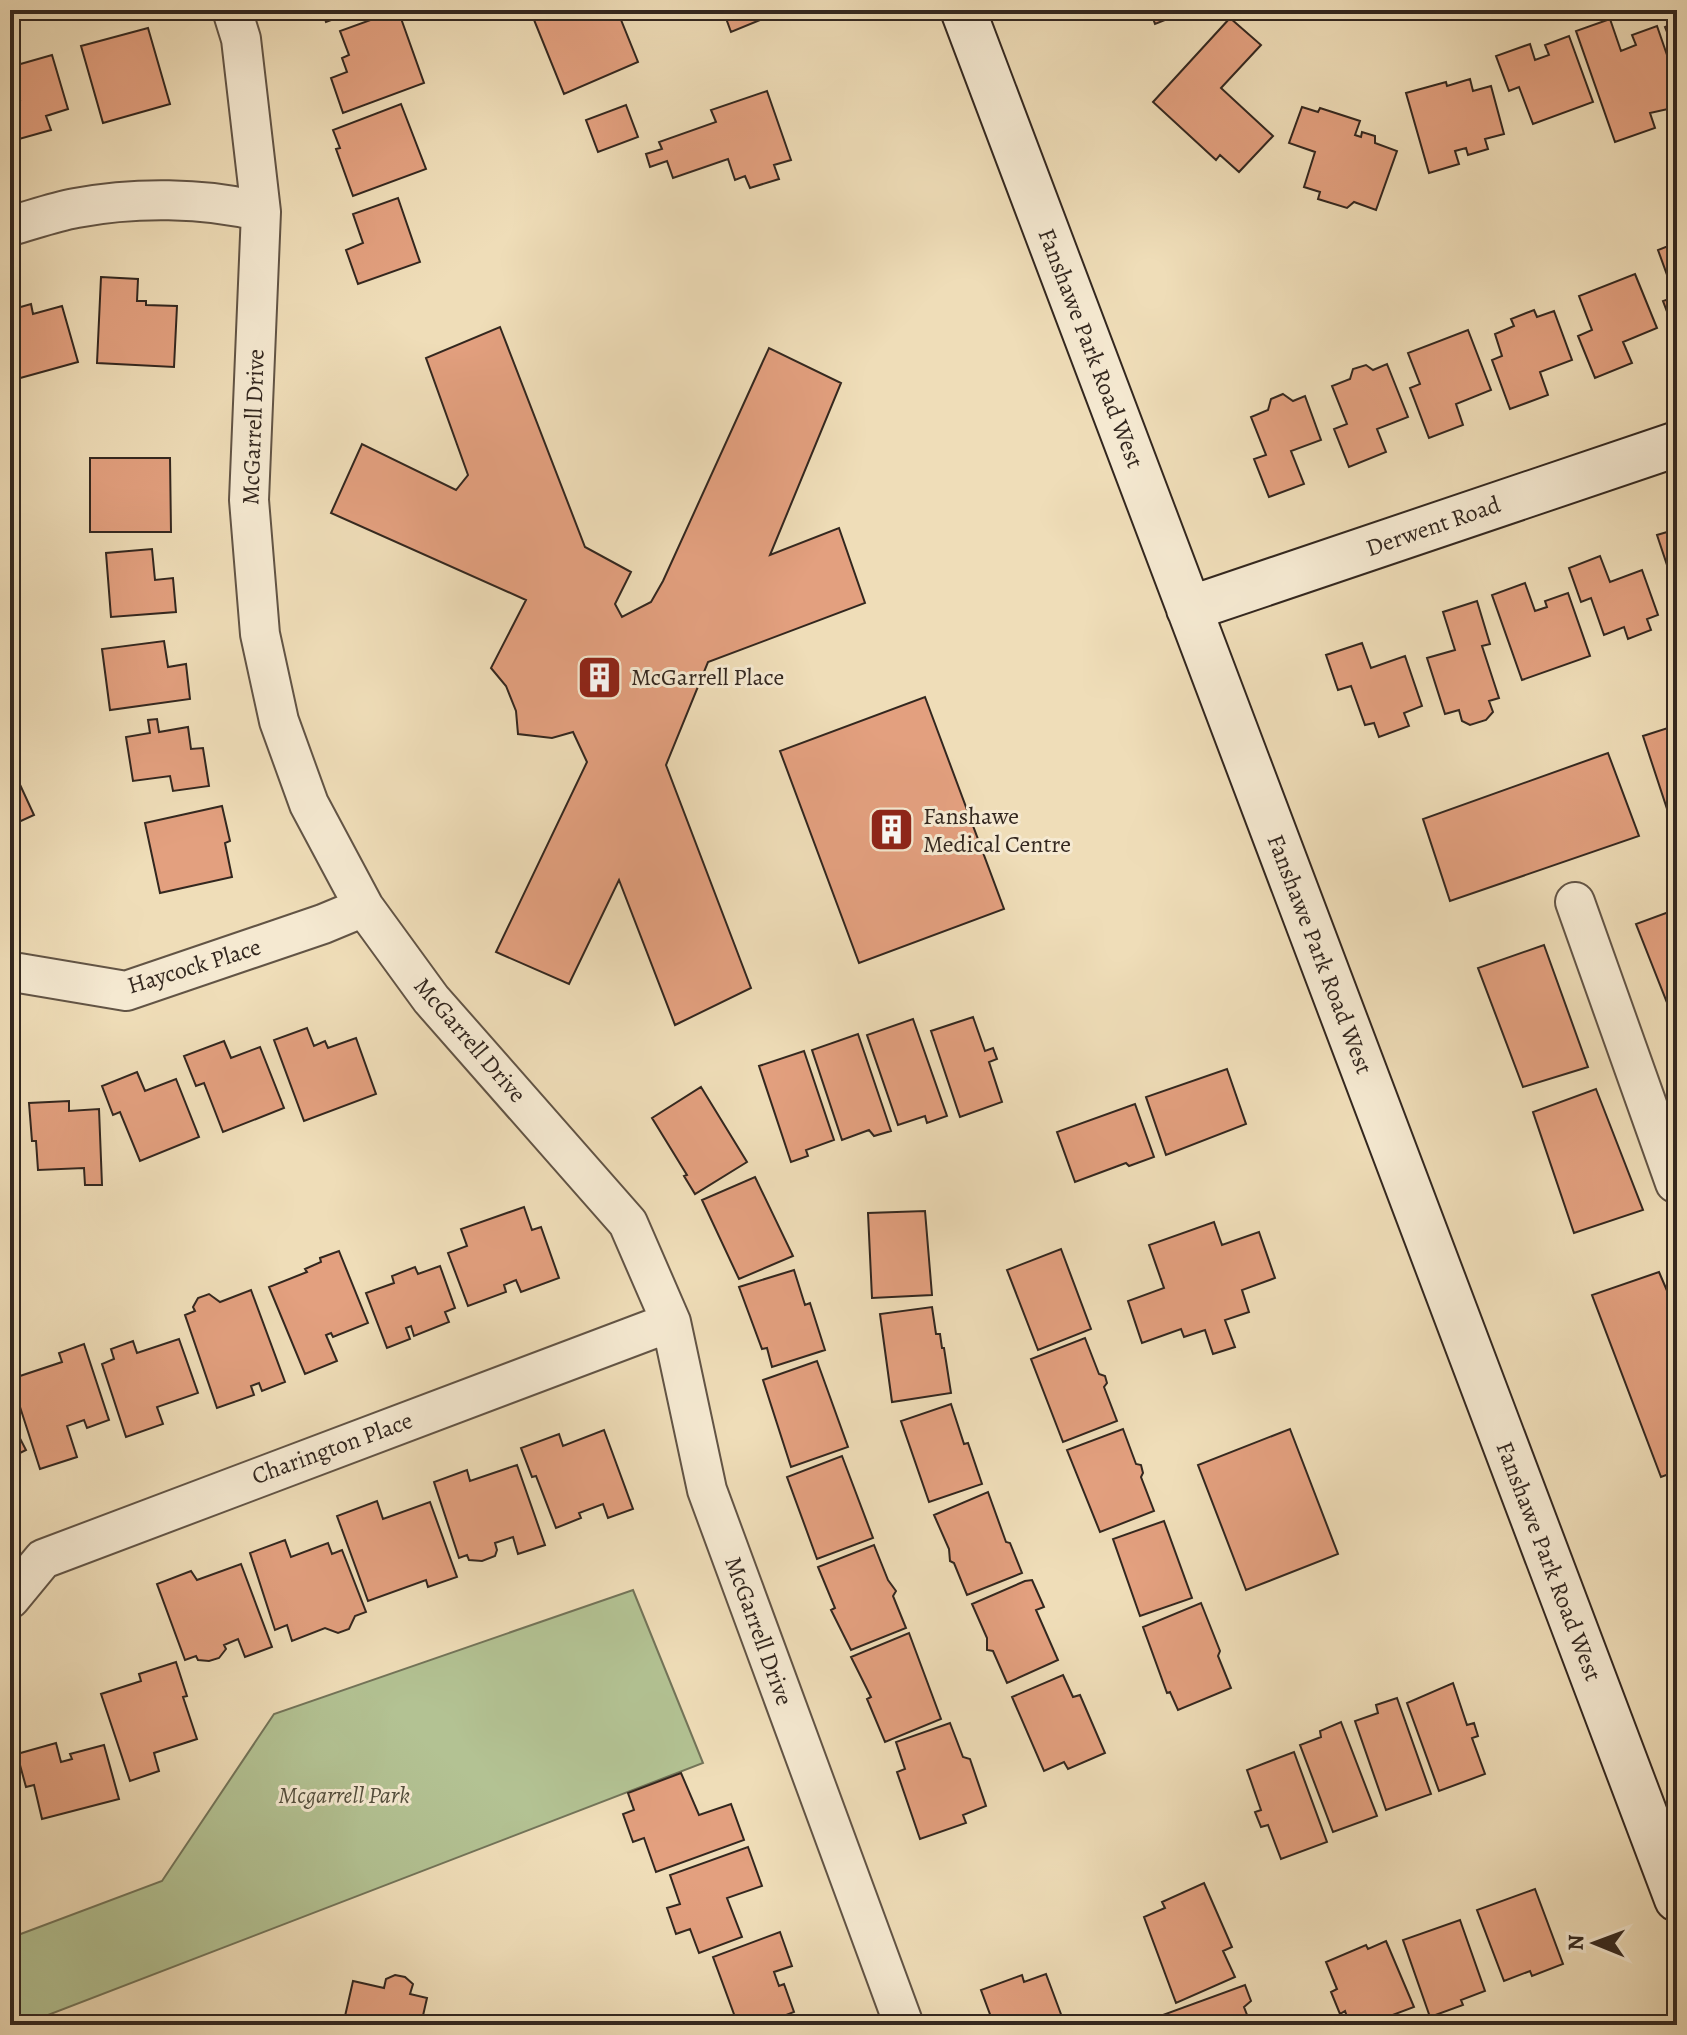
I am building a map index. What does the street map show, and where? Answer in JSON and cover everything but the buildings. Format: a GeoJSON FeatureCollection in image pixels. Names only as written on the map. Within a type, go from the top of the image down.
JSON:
{"type":"FeatureCollection","features":[{"type":"Feature","properties":{"kind":"main road","name":"Fanshawe Park Road West"},"geometry":{"type":"LineString","coordinates":[[963,10],[1677,1899]]}},
{"type":"Feature","properties":{"kind":"main road","name":"Derwent Road"},"geometry":{"type":"LineString","coordinates":[[1189,609],[1677,444]]}},
{"type":"Feature","properties":{"kind":"street","name":"McGarrell Drive"},"geometry":{"type":"LineString","coordinates":[[232,10],[241,39],[261,212],[249,500],[260,634],[279,721],[309,804],[364,907],[431,999],[628,1223],[671,1322],[707,1490],[904,2025]]}},
{"type":"Feature","properties":{"kind":"street"},"geometry":{"type":"LineString","coordinates":[[10,226],[74,208],[129,200],[233,204],[261,212]]}},
{"type":"Feature","properties":{"kind":"street"},"geometry":{"type":"LineString","coordinates":[[1575,902],[1675,1183]]}},
{"type":"Feature","properties":{"kind":"street","name":"Haycock Place"},"geometry":{"type":"LineString","coordinates":[[19,973],[126,991],[364,907]]}},
{"type":"Feature","properties":{"kind":"street","name":"Charington Place"},"geometry":{"type":"LineString","coordinates":[[10,1599],[43,1559],[671,1322]]}},
{"type":"Feature","properties":{"kind":"green space","name":"Mcgarrell Park"},"geometry":{"type":"Polygon","coordinates":[[[633,1590],[703,1763],[22,2025],[10,2025],[10,1938],[162,1881],[274,1714],[633,1590]]]}},
{"type":"Feature","properties":{"kind":"place","name":"McGarrell Place"},"geometry":{"type":"Point","coordinates":[600,677]}},
{"type":"Feature","properties":{"kind":"place","name":"Fanshawe Medical Centre"},"geometry":{"type":"Point","coordinates":[892,830]}}]}
